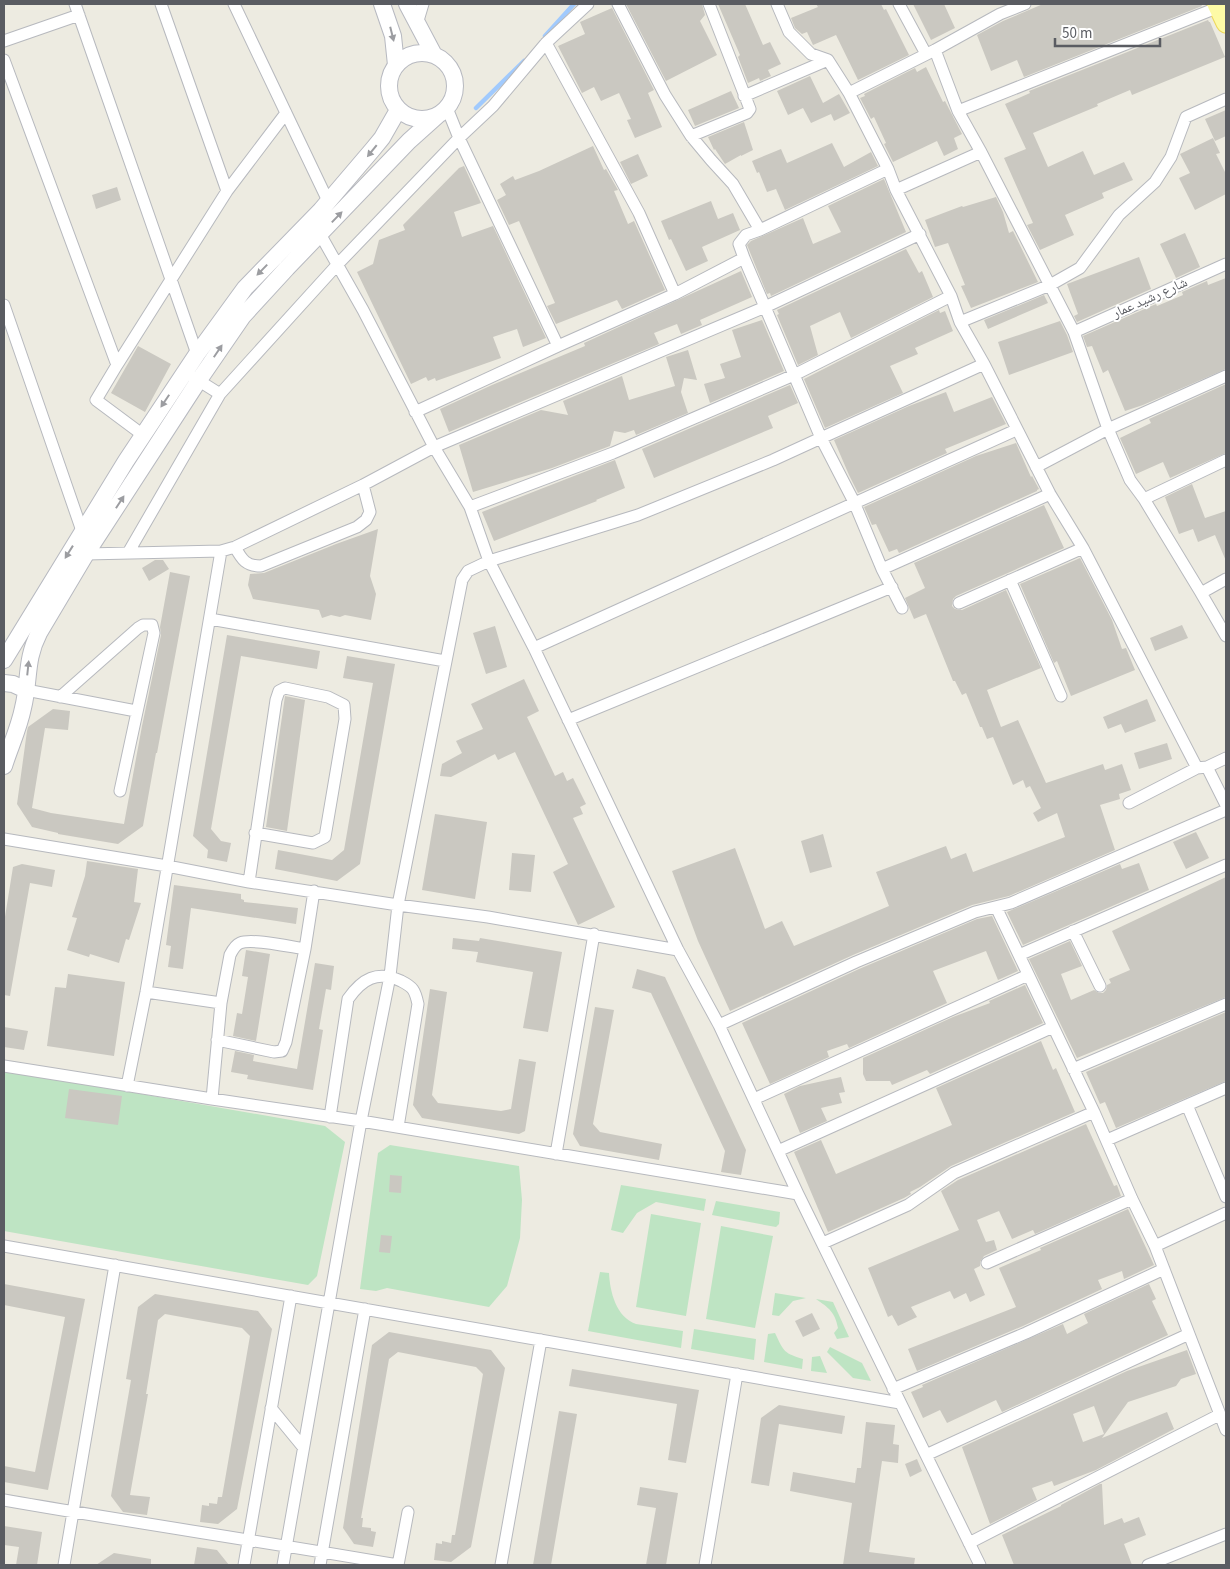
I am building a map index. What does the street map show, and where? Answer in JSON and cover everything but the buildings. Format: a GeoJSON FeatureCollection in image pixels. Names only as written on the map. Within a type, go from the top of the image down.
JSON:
{"type":"FeatureCollection","features":[{"type":"Feature","properties":{"kind":"main road"},"geometry":{"type":"LineString","coordinates":[[382,4],[393,36],[396,65]]}},
{"type":"Feature","properties":{"kind":"main road"},"geometry":{"type":"LineString","coordinates":[[7,648],[24,625],[143,435],[243,316],[410,140],[442,112],[453,99],[454,77],[449,67],[434,55],[407,4]]}},
{"type":"Feature","properties":{"kind":"main road"},"geometry":{"type":"LineString","coordinates":[[434,55],[418,53],[406,57],[396,65],[390,76],[388,88],[391,100],[404,115],[420,120],[428,119],[442,112]]}},
{"type":"Feature","properties":{"kind":"main road"},"geometry":{"type":"LineString","coordinates":[[4,766],[12,722],[26,690],[28,662],[34,642],[192,376],[197,354],[245,288],[328,201],[382,138],[398,110]]}},
{"type":"Feature","properties":{"kind":"main road"},"geometry":{"type":"LineString","coordinates":[[24,625],[39,633]]}},
{"type":"Feature","properties":{"kind":"main road"},"geometry":{"type":"LineString","coordinates":[[4,683],[13,684],[26,690]]}},
{"type":"Feature","properties":{"kind":"street"},"geometry":{"type":"LineString","coordinates":[[75,4],[197,354]]}},
{"type":"Feature","properties":{"kind":"street"},"geometry":{"type":"LineString","coordinates":[[161,4],[227,191]]}},
{"type":"Feature","properties":{"kind":"street"},"geometry":{"type":"LineString","coordinates":[[234,4],[328,201]]}},
{"type":"Feature","properties":{"kind":"street"},"geometry":{"type":"LineString","coordinates":[[417,24],[424,4]]}},
{"type":"Feature","properties":{"kind":"street"},"geometry":{"type":"LineString","coordinates":[[128,553],[220,394],[337,265],[459,138],[493,106],[546,43],[588,4]]}},
{"type":"Feature","properties":{"kind":"street"},"geometry":{"type":"LineString","coordinates":[[618,4],[665,95],[691,136],[733,184],[760,230]]}},
{"type":"Feature","properties":{"kind":"street"},"geometry":{"type":"LineString","coordinates":[[691,136],[747,113],[750,109],[709,4]]}},
{"type":"Feature","properties":{"kind":"street"},"geometry":{"type":"LineString","coordinates":[[777,4],[789,32],[811,54],[828,60],[849,93],[888,169],[896,190],[951,296],[960,322],[984,364],[1016,430],[1050,494],[1083,548],[1202,768],[1226,805]]}},
{"type":"Feature","properties":{"kind":"street"},"geometry":{"type":"LineString","coordinates":[[899,4],[930,52],[958,112],[981,152],[1074,332],[1108,429],[1130,480],[1226,636]]}},
{"type":"Feature","properties":{"kind":"street"},"geometry":{"type":"LineString","coordinates":[[849,93],[1000,14],[1025,4]]}},
{"type":"Feature","properties":{"kind":"street"},"geometry":{"type":"LineString","coordinates":[[958,112],[1221,12]]}},
{"type":"Feature","properties":{"kind":"street"},"geometry":{"type":"LineString","coordinates":[[4,40],[79,15]]}},
{"type":"Feature","properties":{"kind":"street"},"geometry":{"type":"LineString","coordinates":[[546,43],[639,213],[675,294]]}},
{"type":"Feature","properties":{"kind":"street"},"geometry":{"type":"LineString","coordinates":[[4,60],[117,365]]}},
{"type":"Feature","properties":{"kind":"street"},"geometry":{"type":"LineString","coordinates":[[744,96],[828,60]]}},
{"type":"Feature","properties":{"kind":"street"},"geometry":{"type":"LineString","coordinates":[[960,322],[1050,285],[1080,268],[1119,215],[1155,182],[1171,157],[1186,117],[1226,99]]}},
{"type":"Feature","properties":{"kind":"street"},"geometry":{"type":"LineString","coordinates":[[442,112],[459,138],[558,346]]}},
{"type":"Feature","properties":{"kind":"street"},"geometry":{"type":"LineString","coordinates":[[143,435],[96,400],[227,191],[286,113]]}},
{"type":"Feature","properties":{"kind":"street"},"geometry":{"type":"LineString","coordinates":[[896,190],[981,152]]}},
{"type":"Feature","properties":{"kind":"street"},"geometry":{"type":"LineString","coordinates":[[888,169],[746,236],[739,244],[821,438],[854,502],[882,569],[902,608]]}},
{"type":"Feature","properties":{"kind":"street"},"geometry":{"type":"LineString","coordinates":[[320,234],[363,310],[434,447],[470,507],[489,560],[534,648],[678,950],[720,1025],[798,1194],[980,1565]]}},
{"type":"Feature","properties":{"kind":"street"},"geometry":{"type":"LineString","coordinates":[[86,554],[221,551],[235,547],[363,485],[434,447],[766,307],[920,234]]}},
{"type":"Feature","properties":{"kind":"street"},"geometry":{"type":"LineString","coordinates":[[415,412],[675,294],[744,258]]}},
{"type":"Feature","properties":{"kind":"street","name":"شارع رشيد عمار"},"geometry":{"type":"LineString","coordinates":[[1074,332],[1226,264]]}},
{"type":"Feature","properties":{"kind":"street"},"geometry":{"type":"LineString","coordinates":[[470,507],[613,453],[794,375],[951,296]]}},
{"type":"Feature","properties":{"kind":"street"},"geometry":{"type":"LineString","coordinates":[[4,308],[82,531]]}},
{"type":"Feature","properties":{"kind":"street"},"geometry":{"type":"LineString","coordinates":[[282,1565],[361,1121],[390,976],[398,905],[462,580],[468,571],[489,560],[638,515],[773,460],[984,364]]}},
{"type":"Feature","properties":{"kind":"street"},"geometry":{"type":"LineString","coordinates":[[192,376],[220,394]]}},
{"type":"Feature","properties":{"kind":"street"},"geometry":{"type":"LineString","coordinates":[[1036,467],[1108,429],[1226,376]]}},
{"type":"Feature","properties":{"kind":"street"},"geometry":{"type":"LineString","coordinates":[[534,648],[1016,430]]}},
{"type":"Feature","properties":{"kind":"street"},"geometry":{"type":"LineString","coordinates":[[1144,500],[1226,460]]}},
{"type":"Feature","properties":{"kind":"street"},"geometry":{"type":"LineString","coordinates":[[235,547],[245,562],[252,566],[262,566],[356,526],[366,520],[370,512],[363,485]]}},
{"type":"Feature","properties":{"kind":"street"},"geometry":{"type":"LineString","coordinates":[[882,569],[1050,494]]}},
{"type":"Feature","properties":{"kind":"street"},"geometry":{"type":"LineString","coordinates":[[959,603],[1083,548]]}},
{"type":"Feature","properties":{"kind":"street"},"geometry":{"type":"LineString","coordinates":[[127,1086],[146,992],[221,551]]}},
{"type":"Feature","properties":{"kind":"street"},"geometry":{"type":"LineString","coordinates":[[1201,593],[1226,579]]}},
{"type":"Feature","properties":{"kind":"street"},"geometry":{"type":"LineString","coordinates":[[1010,580],[1061,696]]}},
{"type":"Feature","properties":{"kind":"street"},"geometry":{"type":"LineString","coordinates":[[568,720],[892,587]]}},
{"type":"Feature","properties":{"kind":"street"},"geometry":{"type":"LineString","coordinates":[[210,619],[445,661]]}},
{"type":"Feature","properties":{"kind":"street"},"geometry":{"type":"LineString","coordinates":[[60,697],[138,628],[143,625],[152,625],[154,632],[120,791]]}},
{"type":"Feature","properties":{"kind":"street"},"geometry":{"type":"LineString","coordinates":[[249,882],[255,833],[279,691],[285,688],[328,697],[344,705],[345,719],[325,836],[313,843],[255,833]]}},
{"type":"Feature","properties":{"kind":"street"},"geometry":{"type":"LineString","coordinates":[[26,690],[136,711]]}},
{"type":"Feature","properties":{"kind":"street"},"geometry":{"type":"LineString","coordinates":[[1129,803],[1226,758]]}},
{"type":"Feature","properties":{"kind":"street"},"geometry":{"type":"LineString","coordinates":[[720,1025],[856,962],[975,912],[1011,903],[1226,810]]}},
{"type":"Feature","properties":{"kind":"street"},"geometry":{"type":"LineString","coordinates":[[4,839],[167,866],[249,882],[488,917],[678,950]]}},
{"type":"Feature","properties":{"kind":"street"},"geometry":{"type":"LineString","coordinates":[[1018,955],[1226,864]]}},
{"type":"Feature","properties":{"kind":"street"},"geometry":{"type":"LineString","coordinates":[[217,1040],[274,1052],[282,1051],[286,1042],[305,949],[314,891]]}},
{"type":"Feature","properties":{"kind":"street"},"geometry":{"type":"LineString","coordinates":[[996,907],[1094,1112],[1155,1246],[1226,1430]]}},
{"type":"Feature","properties":{"kind":"street"},"geometry":{"type":"LineString","coordinates":[[1073,931],[1100,986]]}},
{"type":"Feature","properties":{"kind":"street"},"geometry":{"type":"LineString","coordinates":[[556,1154],[594,934]]}},
{"type":"Feature","properties":{"kind":"street"},"geometry":{"type":"LineString","coordinates":[[212,1099],[221,1003],[230,955],[238,943],[248,941],[305,949]]}},
{"type":"Feature","properties":{"kind":"street"},"geometry":{"type":"LineString","coordinates":[[754,1099],[1028,975]]}},
{"type":"Feature","properties":{"kind":"street"},"geometry":{"type":"LineString","coordinates":[[330,1117],[348,999],[364,981],[378,976],[390,976],[412,987],[418,1004],[398,1127]]}},
{"type":"Feature","properties":{"kind":"street"},"geometry":{"type":"LineString","coordinates":[[146,992],[221,1003]]}},
{"type":"Feature","properties":{"kind":"street"},"geometry":{"type":"LineString","coordinates":[[1073,1069],[1226,1004]]}},
{"type":"Feature","properties":{"kind":"street"},"geometry":{"type":"LineString","coordinates":[[778,1150],[1053,1027]]}},
{"type":"Feature","properties":{"kind":"street"},"geometry":{"type":"LineString","coordinates":[[4,1066],[361,1121],[798,1194]]}},
{"type":"Feature","properties":{"kind":"street"},"geometry":{"type":"LineString","coordinates":[[1107,1140],[1226,1088]]}},
{"type":"Feature","properties":{"kind":"street"},"geometry":{"type":"LineString","coordinates":[[1186,1105],[1226,1197]]}},
{"type":"Feature","properties":{"kind":"street"},"geometry":{"type":"LineString","coordinates":[[823,1243],[908,1205],[954,1173],[1094,1112]]}},
{"type":"Feature","properties":{"kind":"street"},"geometry":{"type":"LineString","coordinates":[[987,1263],[1132,1199]]}},
{"type":"Feature","properties":{"kind":"street"},"geometry":{"type":"LineString","coordinates":[[1155,1246],[1224,1218]]}},
{"type":"Feature","properties":{"kind":"street"},"geometry":{"type":"LineString","coordinates":[[4,1246],[900,1403]]}},
{"type":"Feature","properties":{"kind":"street"},"geometry":{"type":"LineString","coordinates":[[64,1565],[116,1266]]}},
{"type":"Feature","properties":{"kind":"street"},"geometry":{"type":"LineString","coordinates":[[893,1389],[1026,1333],[1164,1269]]}},
{"type":"Feature","properties":{"kind":"street"},"geometry":{"type":"LineString","coordinates":[[244,1565],[291,1296]]}},
{"type":"Feature","properties":{"kind":"street"},"geometry":{"type":"LineString","coordinates":[[320,1565],[365,1309]]}},
{"type":"Feature","properties":{"kind":"street"},"geometry":{"type":"LineString","coordinates":[[926,1455],[1189,1334]]}},
{"type":"Feature","properties":{"kind":"street"},"geometry":{"type":"LineString","coordinates":[[501,1565],[541,1340]]}},
{"type":"Feature","properties":{"kind":"street"},"geometry":{"type":"LineString","coordinates":[[705,1565],[737,1374]]}},
{"type":"Feature","properties":{"kind":"street"},"geometry":{"type":"LineString","coordinates":[[271,1408],[303,1447]]}},
{"type":"Feature","properties":{"kind":"street"},"geometry":{"type":"LineString","coordinates":[[969,1543],[1219,1415]]}},
{"type":"Feature","properties":{"kind":"street"},"geometry":{"type":"LineString","coordinates":[[4,1500],[286,1545],[398,1565],[408,1512]]}},
{"type":"Feature","properties":{"kind":"street"},"geometry":{"type":"LineString","coordinates":[[1148,1565],[1226,1534]]}},
{"type":"Feature","properties":{"kind":"green space"},"geometry":{"type":"Polygon","coordinates":[[[4,1070],[325,1126],[345,1142],[317,1276],[308,1285],[4,1231],[4,1070]]]}},
{"type":"Feature","properties":{"kind":"green space"},"geometry":{"type":"Polygon","coordinates":[[[390,1145],[519,1166],[522,1200],[520,1238],[507,1286],[489,1307],[387,1288],[376,1291],[360,1289],[378,1153],[390,1145]]]}},
{"type":"Feature","properties":{"kind":"green space"},"geometry":{"type":"Polygon","coordinates":[[[621,1185],[706,1199],[704,1211],[656,1202],[637,1213],[623,1233],[611,1230],[621,1185]]]}},
{"type":"Feature","properties":{"kind":"green space"},"geometry":{"type":"Polygon","coordinates":[[[716,1201],[780,1212],[779,1224],[776,1227],[712,1215],[716,1201]]]}},
{"type":"Feature","properties":{"kind":"green space"},"geometry":{"type":"Polygon","coordinates":[[[651,1214],[701,1223],[686,1316],[636,1307],[651,1214]]]}},
{"type":"Feature","properties":{"kind":"green space"},"geometry":{"type":"Polygon","coordinates":[[[721,1226],[773,1236],[755,1328],[706,1319],[721,1226]]]}},
{"type":"Feature","properties":{"kind":"green space"},"geometry":{"type":"Polygon","coordinates":[[[600,1272],[609,1273],[615,1303],[623,1316],[636,1324],[683,1331],[681,1348],[588,1331],[600,1272]]]}},
{"type":"Feature","properties":{"kind":"green space"},"geometry":{"type":"Polygon","coordinates":[[[775,1293],[806,1298],[793,1301],[779,1316],[772,1315],[775,1293]]]}},
{"type":"Feature","properties":{"kind":"green space"},"geometry":{"type":"Polygon","coordinates":[[[816,1299],[833,1302],[849,1337],[837,1339],[834,1333],[838,1328],[833,1314],[816,1299]]]}},
{"type":"Feature","properties":{"kind":"green space"},"geometry":{"type":"Polygon","coordinates":[[[694,1329],[756,1339],[754,1360],[691,1349],[694,1329]]]}},
{"type":"Feature","properties":{"kind":"green space"},"geometry":{"type":"Polygon","coordinates":[[[775,1333],[785,1351],[803,1359],[802,1369],[764,1362],[768,1334],[775,1333]]]}},
{"type":"Feature","properties":{"kind":"green space"},"geometry":{"type":"Polygon","coordinates":[[[830,1347],[862,1363],[871,1381],[853,1378],[827,1352],[830,1347]]]}},
{"type":"Feature","properties":{"kind":"green space"},"geometry":{"type":"Polygon","coordinates":[[[820,1356],[827,1373],[811,1371],[812,1357],[820,1356]]]}},
{"type":"Feature","properties":{"kind":"waterway"},"geometry":{"type":"LineString","coordinates":[[545,36],[574,4]]}},
{"type":"Feature","properties":{"kind":"waterway"},"geometry":{"type":"LineString","coordinates":[[476,108],[524,61]]}}]}
